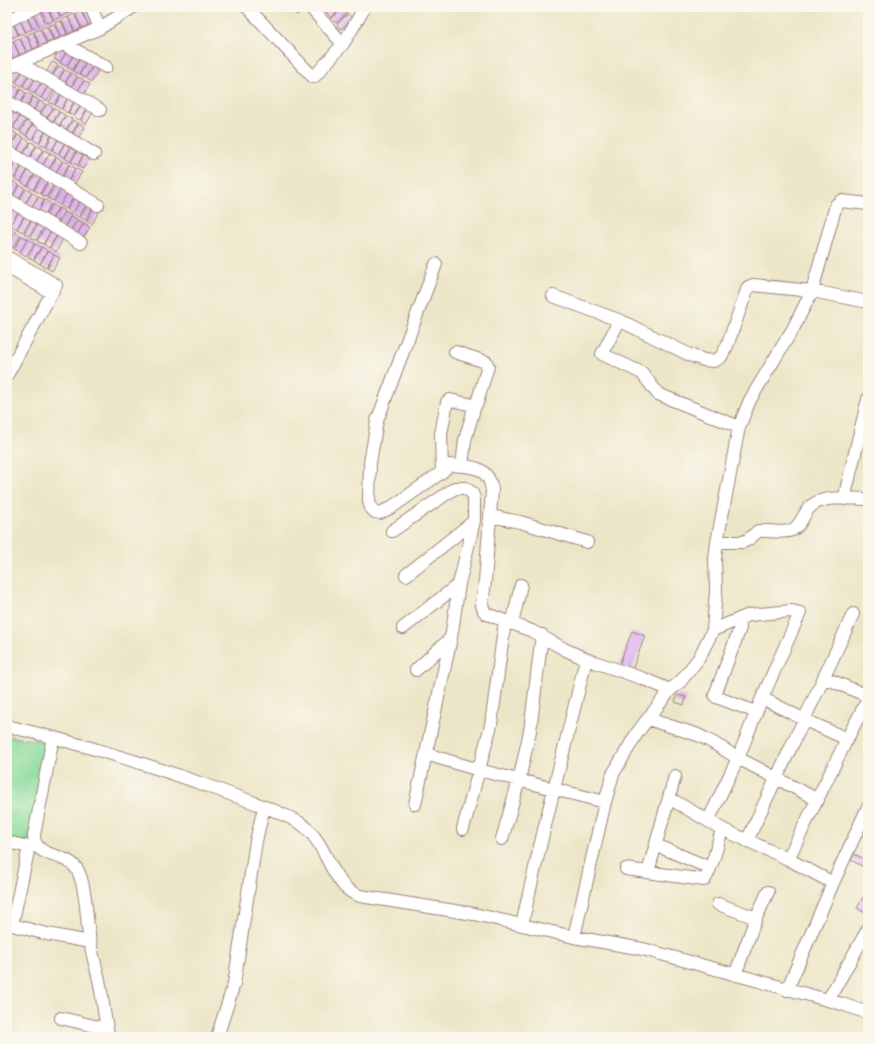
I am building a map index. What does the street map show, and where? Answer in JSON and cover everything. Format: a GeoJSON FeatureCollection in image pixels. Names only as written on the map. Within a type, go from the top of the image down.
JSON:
{"type":"FeatureCollection","features":[{"type":"Feature","properties":{"kind":"street"},"geometry":{"type":"LineString","coordinates":[[7,20],[37,7]]}},
{"type":"Feature","properties":{"kind":"street"},"geometry":{"type":"LineString","coordinates":[[91,7],[100,28]]}},
{"type":"Feature","properties":{"kind":"street"},"geometry":{"type":"LineString","coordinates":[[7,68],[100,28],[133,7]]}},
{"type":"Feature","properties":{"kind":"street"},"geometry":{"type":"LineString","coordinates":[[247,7],[311,76],[314,77],[344,44],[365,7]]}},
{"type":"Feature","properties":{"kind":"street"},"geometry":{"type":"LineString","coordinates":[[310,7],[344,44]]}},
{"type":"Feature","properties":{"kind":"street"},"geometry":{"type":"LineString","coordinates":[[64,44],[106,67]]}},
{"type":"Feature","properties":{"kind":"street"},"geometry":{"type":"LineString","coordinates":[[19,63],[100,110]]}},
{"type":"Feature","properties":{"kind":"street"},"geometry":{"type":"LineString","coordinates":[[7,101],[94,154]]}},
{"type":"Feature","properties":{"kind":"street"},"geometry":{"type":"LineString","coordinates":[[7,152],[98,205]]}},
{"type":"Feature","properties":{"kind":"street"},"geometry":{"type":"LineString","coordinates":[[7,199],[80,243]]}},
{"type":"Feature","properties":{"kind":"street"},"geometry":{"type":"LineString","coordinates":[[574,937],[605,802],[613,774],[637,733],[670,690],[680,682],[699,658],[713,630],[716,591],[715,559],[717,542],[739,427],[750,400],[794,327],[812,291],[836,205],[841,201],[868,204]]}},
{"type":"Feature","properties":{"kind":"street"},"geometry":{"type":"LineString","coordinates":[[7,375],[56,285],[8,262]]}},
{"type":"Feature","properties":{"kind":"street"},"geometry":{"type":"LineString","coordinates":[[436,264],[377,421],[370,463],[369,501],[371,508],[375,512],[380,513],[392,507],[442,472],[449,465],[480,469],[491,480],[492,500],[482,605],[487,614],[542,635],[566,650],[586,659],[644,679],[670,690]]}},
{"type":"Feature","properties":{"kind":"street"},"geometry":{"type":"LineString","coordinates":[[553,296],[621,321],[692,356],[704,360],[714,360],[721,357],[727,346],[748,287],[753,285],[812,291],[868,302]]}},
{"type":"Feature","properties":{"kind":"street"},"geometry":{"type":"LineString","coordinates":[[621,321],[616,327],[602,354],[642,373],[658,394],[739,427]]}},
{"type":"Feature","properties":{"kind":"street"},"geometry":{"type":"LineString","coordinates":[[454,352],[487,364],[467,435],[462,466]]}},
{"type":"Feature","properties":{"kind":"street"},"geometry":{"type":"LineString","coordinates":[[844,499],[866,422],[868,399]]}},
{"type":"Feature","properties":{"kind":"street"},"geometry":{"type":"LineString","coordinates":[[442,472],[441,434],[447,402],[450,400],[475,405]]}},
{"type":"Feature","properties":{"kind":"street"},"geometry":{"type":"LineString","coordinates":[[392,531],[455,488],[466,488],[472,493],[474,498],[474,521],[459,584],[451,638],[415,804]]}},
{"type":"Feature","properties":{"kind":"street"},"geometry":{"type":"LineString","coordinates":[[717,542],[743,542],[758,531],[792,530],[799,524],[808,509],[814,504],[828,498],[868,499]]}},
{"type":"Feature","properties":{"kind":"street"},"geometry":{"type":"LineString","coordinates":[[490,516],[520,522],[587,542]]}},
{"type":"Feature","properties":{"kind":"street"},"geometry":{"type":"LineString","coordinates":[[406,575],[474,521]]}},
{"type":"Feature","properties":{"kind":"street"},"geometry":{"type":"LineString","coordinates":[[403,628],[459,584]]}},
{"type":"Feature","properties":{"kind":"street"},"geometry":{"type":"LineString","coordinates":[[463,829],[491,725],[508,622],[521,585]]}},
{"type":"Feature","properties":{"kind":"street"},"geometry":{"type":"LineString","coordinates":[[708,820],[738,758],[756,712],[800,613],[792,611],[748,615],[713,630]]}},
{"type":"Feature","properties":{"kind":"street"},"geometry":{"type":"LineString","coordinates":[[747,841],[854,614]]}},
{"type":"Feature","properties":{"kind":"street"},"geometry":{"type":"LineString","coordinates":[[740,628],[715,695],[716,697],[756,712]]}},
{"type":"Feature","properties":{"kind":"street"},"geometry":{"type":"LineString","coordinates":[[502,839],[519,780],[530,730],[542,635]]}},
{"type":"Feature","properties":{"kind":"street"},"geometry":{"type":"LineString","coordinates":[[416,670],[451,638]]}},
{"type":"Feature","properties":{"kind":"street"},"geometry":{"type":"LineString","coordinates":[[522,925],[536,858],[566,744],[586,659]]}},
{"type":"Feature","properties":{"kind":"street"},"geometry":{"type":"LineString","coordinates":[[788,859],[818,800],[846,739],[868,698],[825,678]]}},
{"type":"Feature","properties":{"kind":"street"},"geometry":{"type":"LineString","coordinates":[[762,698],[846,739]]}},
{"type":"Feature","properties":{"kind":"street"},"geometry":{"type":"LineString","coordinates":[[648,719],[698,735],[818,800]]}},
{"type":"Feature","properties":{"kind":"street"},"geometry":{"type":"LineString","coordinates":[[7,726],[123,757],[194,781],[288,816],[302,824],[308,830],[316,840],[342,884],[360,896],[474,914],[574,937],[663,954],[787,990],[828,1000],[868,1013]]}},
{"type":"Feature","properties":{"kind":"street"},"geometry":{"type":"LineString","coordinates":[[53,738],[34,840],[10,924],[47,934],[90,942]]}},
{"type":"Feature","properties":{"kind":"street"},"geometry":{"type":"LineString","coordinates":[[426,754],[479,770],[605,802]]}},
{"type":"Feature","properties":{"kind":"street"},"geometry":{"type":"LineString","coordinates":[[648,872],[674,776]]}},
{"type":"Feature","properties":{"kind":"street"},"geometry":{"type":"LineString","coordinates":[[669,798],[722,829],[788,859],[833,883]]}},
{"type":"Feature","properties":{"kind":"street"},"geometry":{"type":"LineString","coordinates":[[217,1037],[234,984],[256,841],[264,807]]}},
{"type":"Feature","properties":{"kind":"street"},"geometry":{"type":"LineString","coordinates":[[787,990],[833,883],[868,807]]}},
{"type":"Feature","properties":{"kind":"street"},"geometry":{"type":"LineString","coordinates":[[626,869],[704,880],[710,868],[722,829]]}},
{"type":"Feature","properties":{"kind":"street"},"geometry":{"type":"LineString","coordinates":[[7,842],[32,846],[60,857],[71,863],[77,870],[82,882],[90,942],[99,979],[108,1033],[61,1018]]}},
{"type":"Feature","properties":{"kind":"street"},"geometry":{"type":"LineString","coordinates":[[656,845],[710,868]]}},
{"type":"Feature","properties":{"kind":"street"},"geometry":{"type":"LineString","coordinates":[[735,975],[756,918],[768,892]]}},
{"type":"Feature","properties":{"kind":"street"},"geometry":{"type":"LineString","coordinates":[[718,904],[756,918]]}},
{"type":"Feature","properties":{"kind":"street"},"geometry":{"type":"LineString","coordinates":[[828,1000],[868,929]]}},
{"type":"Feature","properties":{"kind":"green space"},"geometry":{"type":"Polygon","coordinates":[[[7,736],[47,742],[28,844],[7,840],[7,736]]]}},
{"type":"Feature","properties":{"kind":"building"},"geometry":{"type":"Polygon","coordinates":[[[47,7],[53,21],[47,23],[41,9],[47,7]]]}},
{"type":"Feature","properties":{"kind":"building"},"geometry":{"type":"Polygon","coordinates":[[[48,7],[55,7],[60,17],[54,20],[48,7]]]}},
{"type":"Feature","properties":{"kind":"building"},"geometry":{"type":"Polygon","coordinates":[[[56,7],[63,7],[66,14],[61,17],[56,7]]]}},
{"type":"Feature","properties":{"kind":"building"},"geometry":{"type":"Polygon","coordinates":[[[64,7],[71,7],[73,12],[67,14],[64,7]]]}},
{"type":"Feature","properties":{"kind":"building"},"geometry":{"type":"Polygon","coordinates":[[[72,7],[80,7],[80,8],[74,11],[72,7]]]}},
{"type":"Feature","properties":{"kind":"building"},"geometry":{"type":"Polygon","coordinates":[[[263,7],[272,7],[267,11],[263,7]]]}},
{"type":"Feature","properties":{"kind":"building"},"geometry":{"type":"Polygon","coordinates":[[[296,7],[305,7],[297,15],[292,11],[296,7]]]}},
{"type":"Feature","properties":{"kind":"building"},"geometry":{"type":"Polygon","coordinates":[[[322,7],[332,7],[326,12],[322,7]]]}},
{"type":"Feature","properties":{"kind":"building"},"geometry":{"type":"Polygon","coordinates":[[[333,7],[343,7],[331,18],[327,13],[333,7]]]}},
{"type":"Feature","properties":{"kind":"building"},"geometry":{"type":"Polygon","coordinates":[[[88,8],[94,22],[88,25],[82,11],[88,8]]]}},
{"type":"Feature","properties":{"kind":"building"},"geometry":{"type":"Polygon","coordinates":[[[343,8],[347,13],[336,23],[332,18],[343,8]]]}},
{"type":"Feature","properties":{"kind":"building"},"geometry":{"type":"Polygon","coordinates":[[[39,9],[45,23],[39,26],[33,12],[39,9]]]}},
{"type":"Feature","properties":{"kind":"building"},"geometry":{"type":"Polygon","coordinates":[[[32,12],[39,26],[33,29],[26,15],[32,12]]]}},
{"type":"Feature","properties":{"kind":"building"},"geometry":{"type":"Polygon","coordinates":[[[81,12],[88,25],[82,28],[75,14],[81,12]]]}},
{"type":"Feature","properties":{"kind":"building"},"geometry":{"type":"Polygon","coordinates":[[[74,14],[81,28],[75,31],[68,17],[74,14]]]}},
{"type":"Feature","properties":{"kind":"building"},"geometry":{"type":"Polygon","coordinates":[[[348,14],[353,19],[341,29],[337,24],[348,14]]]}},
{"type":"Feature","properties":{"kind":"building"},"geometry":{"type":"Polygon","coordinates":[[[25,15],[32,29],[26,32],[19,18],[25,15]]]}},
{"type":"Feature","properties":{"kind":"building"},"geometry":{"type":"Polygon","coordinates":[[[68,17],[74,31],[68,34],[62,20],[68,17]]]}},
{"type":"Feature","properties":{"kind":"building"},"geometry":{"type":"Polygon","coordinates":[[[19,18],[25,32],[19,35],[13,21],[19,18]]]}},
{"type":"Feature","properties":{"kind":"building"},"geometry":{"type":"Polygon","coordinates":[[[12,21],[18,35],[12,38],[7,27],[7,23],[12,21]]]}},
{"type":"Feature","properties":{"kind":"building"},"geometry":{"type":"Polygon","coordinates":[[[61,21],[67,34],[61,37],[55,23],[61,21]]]}},
{"type":"Feature","properties":{"kind":"building"},"geometry":{"type":"Polygon","coordinates":[[[54,24],[60,37],[54,40],[48,26],[54,24]]]}},
{"type":"Feature","properties":{"kind":"building"},"geometry":{"type":"Polygon","coordinates":[[[46,26],[53,40],[47,43],[41,29],[46,26]]]}},
{"type":"Feature","properties":{"kind":"building"},"geometry":{"type":"Polygon","coordinates":[[[7,29],[11,38],[7,40],[7,29]]]}},
{"type":"Feature","properties":{"kind":"building"},"geometry":{"type":"Polygon","coordinates":[[[40,29],[46,43],[40,46],[34,32],[40,29]]]}},
{"type":"Feature","properties":{"kind":"building"},"geometry":{"type":"Polygon","coordinates":[[[33,32],[39,46],[33,49],[27,35],[33,32]]]}},
{"type":"Feature","properties":{"kind":"building"},"geometry":{"type":"Polygon","coordinates":[[[26,35],[33,49],[27,52],[20,38],[26,35]]]}},
{"type":"Feature","properties":{"kind":"building"},"geometry":{"type":"Polygon","coordinates":[[[19,38],[26,52],[20,55],[13,41],[19,38]]]}},
{"type":"Feature","properties":{"kind":"building"},"geometry":{"type":"Polygon","coordinates":[[[13,41],[19,55],[13,58],[7,44],[13,41]]]}},
{"type":"Feature","properties":{"kind":"building"},"geometry":{"type":"Polygon","coordinates":[[[62,46],[68,49],[60,62],[54,59],[62,46]]]}},
{"type":"Feature","properties":{"kind":"building"},"geometry":{"type":"Polygon","coordinates":[[[7,48],[11,57],[7,59],[7,48]]]}},
{"type":"Feature","properties":{"kind":"building"},"geometry":{"type":"Polygon","coordinates":[[[68,50],[74,53],[66,66],[60,63],[68,50]]]}},
{"type":"Feature","properties":{"kind":"building"},"geometry":{"type":"Polygon","coordinates":[[[75,54],[80,57],[73,70],[67,67],[75,54]]]}},
{"type":"Feature","properties":{"kind":"building"},"geometry":{"type":"Polygon","coordinates":[[[81,57],[87,61],[79,74],[73,71],[81,57]]]}},
{"type":"Feature","properties":{"kind":"building"},"geometry":{"type":"Polygon","coordinates":[[[88,61],[93,65],[85,78],[80,74],[88,61]]]}},
{"type":"Feature","properties":{"kind":"building"},"geometry":{"type":"Polygon","coordinates":[[[52,62],[58,65],[50,78],[45,75],[52,62]]]}},
{"type":"Feature","properties":{"kind":"building"},"geometry":{"type":"Polygon","coordinates":[[[94,65],[99,68],[92,82],[86,78],[94,65]]]}},
{"type":"Feature","properties":{"kind":"building"},"geometry":{"type":"Polygon","coordinates":[[[17,66],[23,69],[15,82],[10,79],[17,66]]]}},
{"type":"Feature","properties":{"kind":"building"},"geometry":{"type":"Polygon","coordinates":[[[59,66],[64,69],[57,82],[51,79],[59,66]]]}},
{"type":"Feature","properties":{"kind":"building"},"geometry":{"type":"Polygon","coordinates":[[[24,70],[29,73],[22,86],[16,83],[24,70]]]}},
{"type":"Feature","properties":{"kind":"building"},"geometry":{"type":"Polygon","coordinates":[[[65,70],[71,73],[63,86],[57,83],[65,70]]]}},
{"type":"Feature","properties":{"kind":"building"},"geometry":{"type":"Polygon","coordinates":[[[71,73],[77,76],[69,90],[64,86],[71,73]]]}},
{"type":"Feature","properties":{"kind":"building"},"geometry":{"type":"Polygon","coordinates":[[[30,74],[36,77],[28,90],[23,87],[30,74]]]}},
{"type":"Feature","properties":{"kind":"building"},"geometry":{"type":"Polygon","coordinates":[[[36,77],[42,81],[34,94],[29,90],[36,77]]]}},
{"type":"Feature","properties":{"kind":"building"},"geometry":{"type":"Polygon","coordinates":[[[78,77],[84,80],[76,94],[70,90],[78,77]]]}},
{"type":"Feature","properties":{"kind":"building"},"geometry":{"type":"Polygon","coordinates":[[[43,81],[49,84],[41,98],[35,94],[43,81]]]}},
{"type":"Feature","properties":{"kind":"building"},"geometry":{"type":"Polygon","coordinates":[[[84,81],[90,84],[82,97],[76,94],[84,81]]]}},
{"type":"Feature","properties":{"kind":"building"},"geometry":{"type":"Polygon","coordinates":[[[8,82],[13,85],[7,96],[7,83],[8,82]]]}},
{"type":"Feature","properties":{"kind":"building"},"geometry":{"type":"Polygon","coordinates":[[[49,85],[55,88],[47,101],[41,98],[49,85]]]}},
{"type":"Feature","properties":{"kind":"building"},"geometry":{"type":"Polygon","coordinates":[[[14,86],[20,89],[12,102],[7,97],[14,86]]]}},
{"type":"Feature","properties":{"kind":"building"},"geometry":{"type":"Polygon","coordinates":[[[21,89],[26,93],[19,106],[13,103],[21,89]]]}},
{"type":"Feature","properties":{"kind":"building"},"geometry":{"type":"Polygon","coordinates":[[[57,89],[62,92],[54,105],[49,102],[57,89]]]}},
{"type":"Feature","properties":{"kind":"building"},"geometry":{"type":"Polygon","coordinates":[[[63,92],[69,96],[61,109],[55,105],[63,92]]]}},
{"type":"Feature","properties":{"kind":"building"},"geometry":{"type":"Polygon","coordinates":[[[27,93],[33,96],[25,109],[19,106],[27,93]]]}},
{"type":"Feature","properties":{"kind":"building"},"geometry":{"type":"Polygon","coordinates":[[[69,96],[75,100],[67,113],[62,109],[69,96]]]}},
{"type":"Feature","properties":{"kind":"building"},"geometry":{"type":"Polygon","coordinates":[[[33,97],[39,100],[31,113],[26,110],[33,97]]]}},
{"type":"Feature","properties":{"kind":"building"},"geometry":{"type":"Polygon","coordinates":[[[76,100],[81,103],[74,116],[68,113],[76,100]]]}},
{"type":"Feature","properties":{"kind":"building"},"geometry":{"type":"Polygon","coordinates":[[[40,101],[45,104],[38,117],[32,114],[40,101]]]}},
{"type":"Feature","properties":{"kind":"building"},"geometry":{"type":"Polygon","coordinates":[[[47,104],[53,108],[45,121],[39,117],[47,104]]]}},
{"type":"Feature","properties":{"kind":"building"},"geometry":{"type":"Polygon","coordinates":[[[82,104],[88,107],[80,120],[74,117],[82,104]]]}},
{"type":"Feature","properties":{"kind":"building"},"geometry":{"type":"Polygon","coordinates":[[[7,108],[13,110],[7,121],[7,108]]]}},
{"type":"Feature","properties":{"kind":"building"},"geometry":{"type":"Polygon","coordinates":[[[53,108],[59,111],[51,125],[45,121],[53,108]]]}},
{"type":"Feature","properties":{"kind":"building"},"geometry":{"type":"Polygon","coordinates":[[[88,108],[94,111],[86,124],[81,121],[88,108]]]}},
{"type":"Feature","properties":{"kind":"building"},"geometry":{"type":"Polygon","coordinates":[[[15,111],[20,114],[13,128],[7,124],[15,111]]]}},
{"type":"Feature","properties":{"kind":"building"},"geometry":{"type":"Polygon","coordinates":[[[60,112],[65,115],[58,128],[52,125],[60,112]]]}},
{"type":"Feature","properties":{"kind":"building"},"geometry":{"type":"Polygon","coordinates":[[[21,115],[27,118],[19,131],[13,128],[21,115]]]}},
{"type":"Feature","properties":{"kind":"building"},"geometry":{"type":"Polygon","coordinates":[[[66,116],[72,119],[64,132],[58,129],[66,116]]]}},
{"type":"Feature","properties":{"kind":"building"},"geometry":{"type":"Polygon","coordinates":[[[28,119],[33,122],[26,135],[20,132],[28,119]]]}},
{"type":"Feature","properties":{"kind":"building"},"geometry":{"type":"Polygon","coordinates":[[[73,120],[78,123],[70,136],[65,133],[73,120]]]}},
{"type":"Feature","properties":{"kind":"building"},"geometry":{"type":"Polygon","coordinates":[[[34,123],[40,126],[32,139],[26,136],[34,123]]]}},
{"type":"Feature","properties":{"kind":"building"},"geometry":{"type":"Polygon","coordinates":[[[79,123],[85,127],[77,140],[71,137],[79,123]]]}},
{"type":"Feature","properties":{"kind":"building"},"geometry":{"type":"Polygon","coordinates":[[[40,126],[46,130],[38,143],[33,139],[40,126]]]}},
{"type":"Feature","properties":{"kind":"building"},"geometry":{"type":"Polygon","coordinates":[[[7,128],[11,130],[7,137],[7,128]]]}},
{"type":"Feature","properties":{"kind":"building"},"geometry":{"type":"Polygon","coordinates":[[[47,130],[52,133],[45,146],[39,143],[47,130]]]}},
{"type":"Feature","properties":{"kind":"building"},"geometry":{"type":"Polygon","coordinates":[[[12,131],[17,134],[9,147],[7,146],[7,138],[12,131]]]}},
{"type":"Feature","properties":{"kind":"building"},"geometry":{"type":"Polygon","coordinates":[[[53,134],[59,137],[52,150],[46,147],[53,134]]]}},
{"type":"Feature","properties":{"kind":"building"},"geometry":{"type":"Polygon","coordinates":[[[18,135],[24,138],[16,151],[10,148],[18,135]]]}},
{"type":"Feature","properties":{"kind":"building"},"geometry":{"type":"Polygon","coordinates":[[[60,137],[66,141],[58,154],[52,150],[60,137]]]}},
{"type":"Feature","properties":{"kind":"building"},"geometry":{"type":"Polygon","coordinates":[[[24,138],[30,142],[22,155],[17,151],[24,138]]]}},
{"type":"Feature","properties":{"kind":"building"},"geometry":{"type":"Polygon","coordinates":[[[66,141],[72,145],[64,158],[59,154],[66,141]]]}},
{"type":"Feature","properties":{"kind":"building"},"geometry":{"type":"Polygon","coordinates":[[[31,142],[36,145],[29,159],[23,155],[31,142]]]}},
{"type":"Feature","properties":{"kind":"building"},"geometry":{"type":"Polygon","coordinates":[[[73,145],[78,148],[70,162],[65,158],[73,145]]]}},
{"type":"Feature","properties":{"kind":"building"},"geometry":{"type":"Polygon","coordinates":[[[37,146],[43,149],[35,162],[29,159],[37,146]]]}},
{"type":"Feature","properties":{"kind":"building"},"geometry":{"type":"Polygon","coordinates":[[[79,149],[85,152],[77,165],[71,162],[79,149]]]}},
{"type":"Feature","properties":{"kind":"building"},"geometry":{"type":"Polygon","coordinates":[[[44,150],[50,153],[42,166],[36,163],[44,150]]]}},
{"type":"Feature","properties":{"kind":"building"},"geometry":{"type":"Polygon","coordinates":[[[50,153],[56,157],[48,170],[42,166],[50,153]]]}},
{"type":"Feature","properties":{"kind":"building"},"geometry":{"type":"Polygon","coordinates":[[[85,153],[91,156],[83,169],[78,166],[85,153]]]}},
{"type":"Feature","properties":{"kind":"building"},"geometry":{"type":"Polygon","coordinates":[[[57,157],[62,161],[55,174],[49,170],[57,157]]]}},
{"type":"Feature","properties":{"kind":"building"},"geometry":{"type":"Polygon","coordinates":[[[10,158],[16,161],[7,174],[7,163],[10,158]]]}},
{"type":"Feature","properties":{"kind":"building"},"geometry":{"type":"Polygon","coordinates":[[[63,161],[69,164],[61,177],[55,174],[63,161]]]}},
{"type":"Feature","properties":{"kind":"building"},"geometry":{"type":"Polygon","coordinates":[[[16,162],[22,165],[14,178],[9,175],[16,162]]]}},
{"type":"Feature","properties":{"kind":"building"},"geometry":{"type":"Polygon","coordinates":[[[23,165],[28,169],[21,182],[15,179],[23,165]]]}},
{"type":"Feature","properties":{"kind":"building"},"geometry":{"type":"Polygon","coordinates":[[[69,165],[75,168],[68,181],[62,178],[69,165]]]}},
{"type":"Feature","properties":{"kind":"building"},"geometry":{"type":"Polygon","coordinates":[[[29,169],[35,173],[27,186],[21,182],[29,169]]]}},
{"type":"Feature","properties":{"kind":"building"},"geometry":{"type":"Polygon","coordinates":[[[76,169],[82,172],[74,185],[68,182],[76,169]]]}},
{"type":"Feature","properties":{"kind":"building"},"geometry":{"type":"Polygon","coordinates":[[[36,173],[41,176],[33,190],[28,186],[36,173]]]}},
{"type":"Feature","properties":{"kind":"building"},"geometry":{"type":"Polygon","coordinates":[[[7,177],[12,181],[7,190],[7,177]]]}},
{"type":"Feature","properties":{"kind":"building"},"geometry":{"type":"Polygon","coordinates":[[[42,177],[48,180],[40,193],[34,190],[42,177]]]}},
{"type":"Feature","properties":{"kind":"building"},"geometry":{"type":"Polygon","coordinates":[[[13,181],[19,185],[11,198],[7,195],[7,192],[13,181]]]}},
{"type":"Feature","properties":{"kind":"building"},"geometry":{"type":"Polygon","coordinates":[[[48,181],[54,184],[46,197],[41,194],[48,181]]]}},
{"type":"Feature","properties":{"kind":"building"},"geometry":{"type":"Polygon","coordinates":[[[19,185],[25,188],[17,201],[12,198],[19,185]]]}},
{"type":"Feature","properties":{"kind":"building"},"geometry":{"type":"Polygon","coordinates":[[[55,185],[60,188],[53,201],[47,198],[55,185]]]}},
{"type":"Feature","properties":{"kind":"building"},"geometry":{"type":"Polygon","coordinates":[[[26,189],[32,192],[24,205],[18,202],[26,189]]]}},
{"type":"Feature","properties":{"kind":"building"},"geometry":{"type":"Polygon","coordinates":[[[62,189],[68,192],[60,205],[54,202],[62,189]]]}},
{"type":"Feature","properties":{"kind":"building"},"geometry":{"type":"Polygon","coordinates":[[[68,192],[74,196],[66,209],[60,205],[68,192]]]}},
{"type":"Feature","properties":{"kind":"building"},"geometry":{"type":"Polygon","coordinates":[[[32,193],[38,196],[30,209],[24,206],[32,193]]]}},
{"type":"Feature","properties":{"kind":"building"},"geometry":{"type":"Polygon","coordinates":[[[75,196],[80,200],[73,213],[67,209],[75,196]]]}},
{"type":"Feature","properties":{"kind":"building"},"geometry":{"type":"Polygon","coordinates":[[[39,197],[44,200],[37,213],[31,210],[39,197]]]}},
{"type":"Feature","properties":{"kind":"building"},"geometry":{"type":"Polygon","coordinates":[[[45,200],[51,204],[43,217],[37,213],[45,200]]]}},
{"type":"Feature","properties":{"kind":"building"},"geometry":{"type":"Polygon","coordinates":[[[81,200],[87,203],[79,217],[73,213],[81,200]]]}},
{"type":"Feature","properties":{"kind":"building"},"geometry":{"type":"Polygon","coordinates":[[[52,204],[58,208],[50,221],[45,218],[52,204]]]}},
{"type":"Feature","properties":{"kind":"building"},"geometry":{"type":"Polygon","coordinates":[[[88,204],[93,207],[85,220],[80,217],[88,204]]]}},
{"type":"Feature","properties":{"kind":"building"},"geometry":{"type":"Polygon","coordinates":[[[7,205],[12,208],[7,216],[7,205]]]}},
{"type":"Feature","properties":{"kind":"building"},"geometry":{"type":"Polygon","coordinates":[[[12,208],[18,212],[10,225],[7,223],[7,217],[12,208]]]}},
{"type":"Feature","properties":{"kind":"building"},"geometry":{"type":"Polygon","coordinates":[[[59,208],[64,211],[57,224],[51,221],[59,208]]]}},
{"type":"Feature","properties":{"kind":"building"},"geometry":{"type":"Polygon","coordinates":[[[94,208],[99,211],[92,224],[86,221],[94,208]]]}},
{"type":"Feature","properties":{"kind":"building"},"geometry":{"type":"Polygon","coordinates":[[[19,212],[24,215],[17,229],[11,225],[19,212]]]}},
{"type":"Feature","properties":{"kind":"building"},"geometry":{"type":"Polygon","coordinates":[[[65,212],[71,215],[63,228],[57,225],[65,212]]]}},
{"type":"Feature","properties":{"kind":"building"},"geometry":{"type":"Polygon","coordinates":[[[25,216],[31,219],[23,232],[17,229],[25,216]]]}},
{"type":"Feature","properties":{"kind":"building"},"geometry":{"type":"Polygon","coordinates":[[[71,216],[77,219],[69,232],[64,229],[71,216]]]}},
{"type":"Feature","properties":{"kind":"building"},"geometry":{"type":"Polygon","coordinates":[[[32,220],[37,223],[29,236],[24,233],[32,220]]]}},
{"type":"Feature","properties":{"kind":"building"},"geometry":{"type":"Polygon","coordinates":[[[78,220],[84,223],[76,236],[70,233],[78,220]]]}},
{"type":"Feature","properties":{"kind":"building"},"geometry":{"type":"Polygon","coordinates":[[[84,223],[90,227],[82,240],[76,236],[84,223]]]}},
{"type":"Feature","properties":{"kind":"building"},"geometry":{"type":"Polygon","coordinates":[[[38,224],[44,227],[36,240],[30,237],[38,224]]]}},
{"type":"Feature","properties":{"kind":"building"},"geometry":{"type":"Polygon","coordinates":[[[9,228],[15,231],[7,245],[7,232],[9,228]]]}},
{"type":"Feature","properties":{"kind":"building"},"geometry":{"type":"Polygon","coordinates":[[[45,228],[51,231],[43,244],[37,241],[45,228]]]}},
{"type":"Feature","properties":{"kind":"building"},"geometry":{"type":"Polygon","coordinates":[[[51,231],[57,235],[49,248],[44,244],[51,231]]]}},
{"type":"Feature","properties":{"kind":"building"},"geometry":{"type":"Polygon","coordinates":[[[15,232],[21,235],[13,248],[8,245],[15,232]]]}},
{"type":"Feature","properties":{"kind":"building"},"geometry":{"type":"Polygon","coordinates":[[[58,235],[63,239],[56,252],[50,248],[58,235]]]}},
{"type":"Feature","properties":{"kind":"building"},"geometry":{"type":"Polygon","coordinates":[[[22,236],[28,239],[20,252],[14,249],[22,236]]]}},
{"type":"Feature","properties":{"kind":"building"},"geometry":{"type":"Polygon","coordinates":[[[28,239],[34,243],[26,256],[20,252],[28,239]]]}},
{"type":"Feature","properties":{"kind":"building"},"geometry":{"type":"Polygon","coordinates":[[[35,244],[41,247],[33,260],[28,257],[35,244]]]}},
{"type":"Feature","properties":{"kind":"building"},"geometry":{"type":"Polygon","coordinates":[[[42,247],[47,251],[40,264],[34,260],[42,247]]]}},
{"type":"Feature","properties":{"kind":"building"},"geometry":{"type":"Polygon","coordinates":[[[48,251],[54,255],[46,268],[40,264],[48,251]]]}},
{"type":"Feature","properties":{"kind":"building"},"geometry":{"type":"Polygon","coordinates":[[[54,255],[60,258],[52,271],[47,268],[54,255]]]}},
{"type":"Feature","properties":{"kind":"building"},"geometry":{"type":"Polygon","coordinates":[[[632,631],[645,636],[632,670],[619,665],[632,631]]]}},
{"type":"Feature","properties":{"kind":"building"},"geometry":{"type":"Polygon","coordinates":[[[677,695],[686,697],[684,705],[675,702],[677,695]]]}},
{"type":"Feature","properties":{"kind":"building"},"geometry":{"type":"Polygon","coordinates":[[[854,854],[868,861],[868,869],[851,860],[854,854]]]}},
{"type":"Feature","properties":{"kind":"building"},"geometry":{"type":"Polygon","coordinates":[[[864,896],[868,898],[868,915],[857,908],[864,896]]]}}]}
